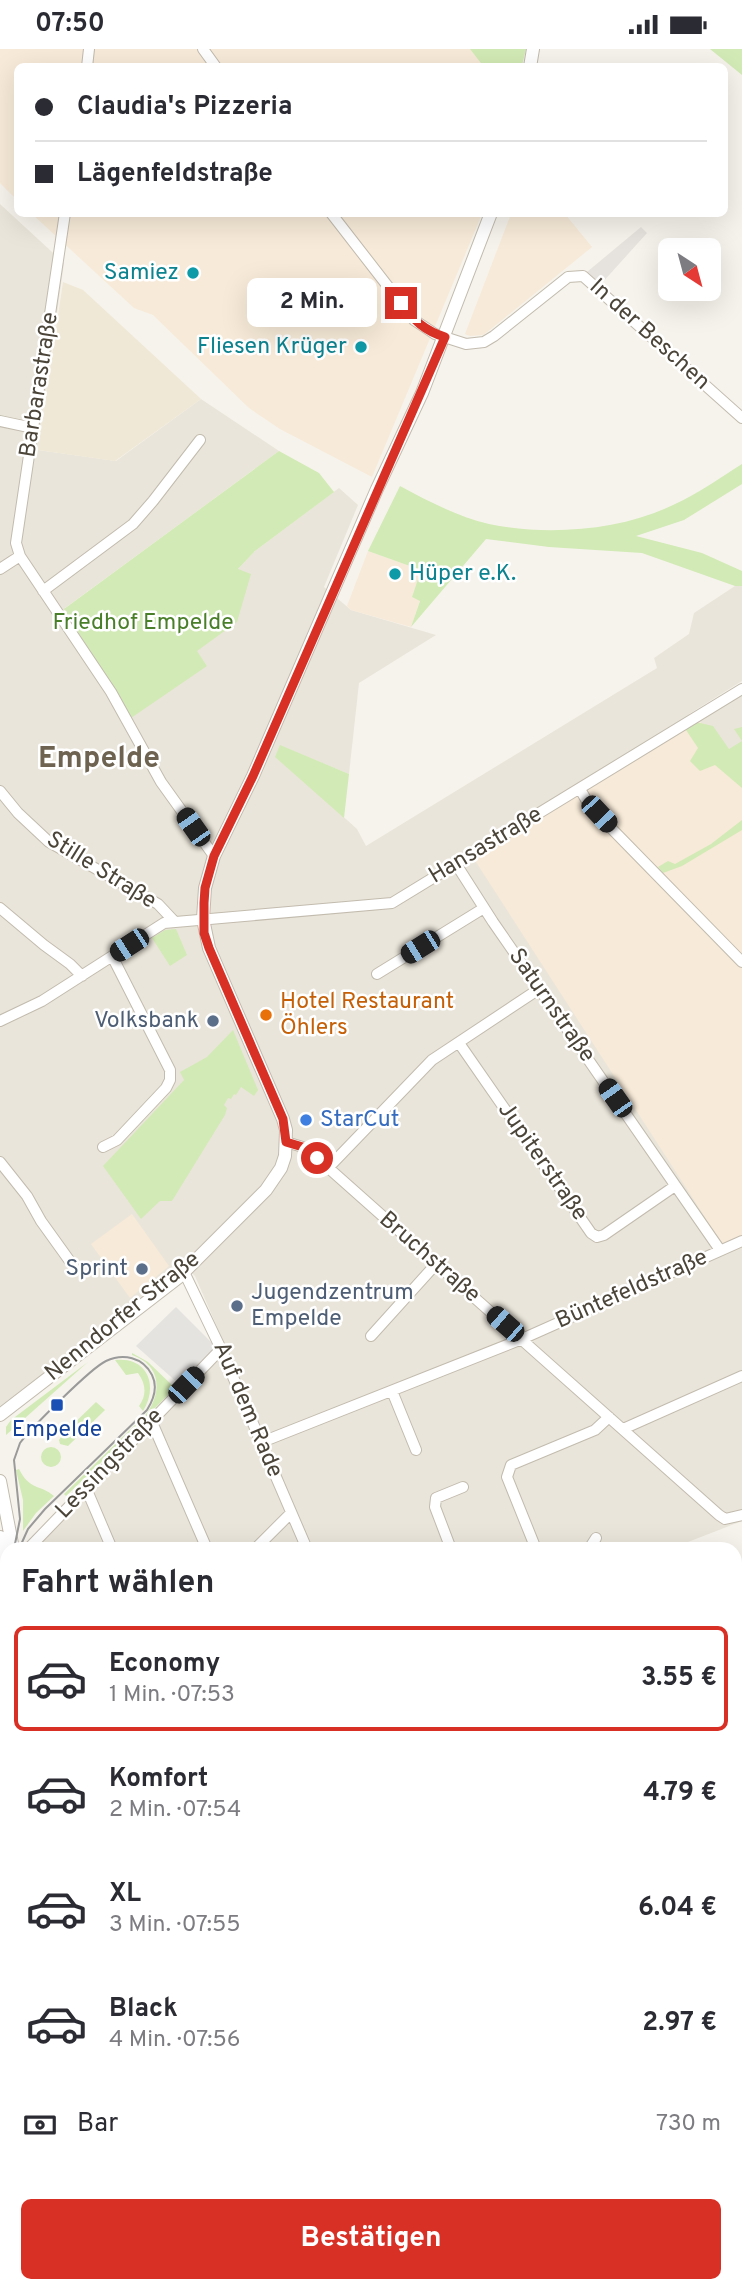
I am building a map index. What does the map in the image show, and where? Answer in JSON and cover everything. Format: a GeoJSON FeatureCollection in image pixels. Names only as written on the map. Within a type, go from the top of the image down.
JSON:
{"type":"FeatureCollection","features":[{"type":"Feature","properties":{"kind":"street"},"geometry":{"type":"LineString","coordinates":[[202,49],[213,63]]}},
{"type":"Feature","properties":{"kind":"street","name":"Barbarastraße"},"geometry":{"type":"LineString","coordinates":[[20,556],[16,543],[64,217]]}},
{"type":"Feature","properties":{"kind":"street","name":"In der Beschen"},"geometry":{"type":"LineString","coordinates":[[334,217],[414,320],[435,334],[466,344],[484,342],[568,277],[583,276],[742,418]]}},
{"type":"Feature","properties":{"kind":"street","name":"Nenndorfer Straße"},"geometry":{"type":"LineString","coordinates":[[0,1415],[142,1308],[184,1272],[275,1179],[285,1156],[283,1119],[209,948],[203,919],[205,888],[214,856],[253,776],[445,337],[490,217]]}},
{"type":"Feature","properties":{"kind":"street"},"geometry":{"type":"LineString","coordinates":[[0,421],[33,428]]}},
{"type":"Feature","properties":{"kind":"street"},"geometry":{"type":"LineString","coordinates":[[43,591],[133,524],[200,440]]}},
{"type":"Feature","properties":{"kind":"street"},"geometry":{"type":"LineString","coordinates":[[0,569],[20,556],[111,692],[161,782],[214,856]]}},
{"type":"Feature","properties":{"kind":"street","name":"Hansastraße"},"geometry":{"type":"LineString","coordinates":[[173,920],[392,902],[742,689]]}},
{"type":"Feature","properties":{"kind":"street"},"geometry":{"type":"LineString","coordinates":[[580,789],[588,803],[609,826],[742,962]]}},
{"type":"Feature","properties":{"kind":"street","name":"Stille Straße"},"geometry":{"type":"LineString","coordinates":[[0,791],[18,813],[49,842],[158,904],[173,920]]}},
{"type":"Feature","properties":{"kind":"street","name":"Saturnstraße"},"geometry":{"type":"LineString","coordinates":[[456,864],[720,1251]]}},
{"type":"Feature","properties":{"kind":"street"},"geometry":{"type":"LineString","coordinates":[[0,908],[82,976]]}},
{"type":"Feature","properties":{"kind":"street"},"geometry":{"type":"LineString","coordinates":[[377,974],[484,908]]}},
{"type":"Feature","properties":{"kind":"street"},"geometry":{"type":"LineString","coordinates":[[0,1021],[42,1001],[164,923],[173,920]]}},
{"type":"Feature","properties":{"kind":"street"},"geometry":{"type":"LineString","coordinates":[[103,1147],[117,1140],[166,1088],[170,1080],[170,1070],[112,956]]}},
{"type":"Feature","properties":{"kind":"street"},"geometry":{"type":"LineString","coordinates":[[328,1168],[432,1060],[539,989]]}},
{"type":"Feature","properties":{"kind":"street","name":"Jupiterstraße"},"geometry":{"type":"LineString","coordinates":[[459,1043],[591,1233],[597,1237],[604,1235],[675,1186]]}},
{"type":"Feature","properties":{"kind":"street","name":"Bruchstraße"},"geometry":{"type":"LineString","coordinates":[[286,1142],[306,1148],[725,1519],[742,1515]]}},
{"type":"Feature","properties":{"kind":"street"},"geometry":{"type":"LineString","coordinates":[[0,1162],[27,1196],[41,1221],[74,1267]]}},
{"type":"Feature","properties":{"kind":"street","name":"Büntefeldstraße"},"geometry":{"type":"LineString","coordinates":[[262,1442],[522,1339],[742,1241]]}},
{"type":"Feature","properties":{"kind":"street"},"geometry":{"type":"LineString","coordinates":[[371,1336],[436,1264]]}},
{"type":"Feature","properties":{"kind":"street","name":"Auf dem Rade"},"geometry":{"type":"LineString","coordinates":[[184,1272],[221,1349],[304,1542]]}},
{"type":"Feature","properties":{"kind":"street","name":"Lessingstraße"},"geometry":{"type":"LineString","coordinates":[[35,1542],[221,1349]]}},
{"type":"Feature","properties":{"kind":"street"},"geometry":{"type":"LineString","coordinates":[[623,1429],[742,1376]]}},
{"type":"Feature","properties":{"kind":"street"},"geometry":{"type":"LineString","coordinates":[[391,1391],[416,1450]]}},
{"type":"Feature","properties":{"kind":"street"},"geometry":{"type":"LineString","coordinates":[[533,1542],[507,1477],[508,1469],[511,1465],[595,1430],[609,1417]]}},
{"type":"Feature","properties":{"kind":"street"},"geometry":{"type":"LineString","coordinates":[[151,1420],[205,1542]]}},
{"type":"Feature","properties":{"kind":"street"},"geometry":{"type":"LineString","coordinates":[[0,1481],[12,1542]]}},
{"type":"Feature","properties":{"kind":"street"},"geometry":{"type":"LineString","coordinates":[[448,1542],[435,1507],[436,1498],[463,1487]]}},
{"type":"Feature","properties":{"kind":"street"},"geometry":{"type":"LineString","coordinates":[[86,1488],[109,1542]]}},
{"type":"Feature","properties":{"kind":"street"},"geometry":{"type":"LineString","coordinates":[[262,1542],[291,1513]]}},
{"type":"Feature","properties":{"kind":"street"},"geometry":{"type":"LineString","coordinates":[[593,1542],[596,1538]]}},
{"type":"Feature","properties":{"kind":"shaded area"},"geometry":{"type":"Polygon","coordinates":[[[0,49],[470,49],[482,63],[14,63],[14,197],[0,183],[0,49]]]}},
{"type":"Feature","properties":{"kind":"shaded area"},"geometry":{"type":"Polygon","coordinates":[[[0,204],[64,263],[38,450],[116,461],[201,399],[279,451],[65,608],[207,666],[196,651],[250,574],[237,570],[255,551],[339,488],[358,505],[324,587],[351,610],[436,635],[359,683],[349,774],[281,746],[276,756],[357,829],[366,846],[657,668],[654,658],[689,634],[694,613],[735,586],[742,586],[742,681],[689,714],[699,720],[742,695],[742,1521],[688,1542],[39,1542],[227,1350],[195,1276],[183,1265],[113,1322],[0,1406],[0,204]]]}},
{"type":"Feature","properties":{"kind":"shaded area"},"geometry":{"type":"Polygon","coordinates":[[[35,217],[481,217],[372,477],[280,429],[249,408],[153,315],[134,308],[35,217]]]}},
{"type":"Feature","properties":{"kind":"shaded area"},"geometry":{"type":"Polygon","coordinates":[[[510,217],[567,217],[592,247],[483,335],[465,334],[510,217]]]}},
{"type":"Feature","properties":{"kind":"shaded area"},"geometry":{"type":"Polygon","coordinates":[[[641,227],[647,233],[601,284],[587,272],[641,227]]]}},
{"type":"Feature","properties":{"kind":"shaded area"},"geometry":{"type":"Polygon","coordinates":[[[63,282],[83,290],[201,399],[115,461],[38,450],[63,282]]]}},
{"type":"Feature","properties":{"kind":"shaded area"},"geometry":{"type":"Polygon","coordinates":[[[368,551],[421,570],[412,597],[420,600],[411,627],[351,610],[347,606],[368,551]]]}},
{"type":"Feature","properties":{"kind":"shaded area"},"geometry":{"type":"Polygon","coordinates":[[[699,720],[742,778],[742,1236],[723,1245],[474,859],[699,720]]]}},
{"type":"Feature","properties":{"kind":"shaded area"},"geometry":{"type":"Polygon","coordinates":[[[132,1214],[169,1266],[130,1298],[91,1244],[132,1214]]]}},
{"type":"Feature","properties":{"kind":"shaded area"},"geometry":{"type":"Polygon","coordinates":[[[176,1307],[216,1347],[179,1384],[136,1346],[176,1307]]]}},
{"type":"Feature","properties":{"kind":"green space"},"geometry":{"type":"Polygon","coordinates":[[[470,49],[526,49],[523,63],[481,63],[470,49]]]}},
{"type":"Feature","properties":{"kind":"green space"},"geometry":{"type":"Polygon","coordinates":[[[710,49],[742,49],[742,75],[710,49]]]}},
{"type":"Feature","properties":{"kind":"green space","name":"Friedhof Empelde"},"geometry":{"type":"Polygon","coordinates":[[[279,451],[319,473],[334,492],[255,551],[238,569],[251,574],[237,622],[197,651],[207,666],[131,718],[64,609],[279,451]]]}},
{"type":"Feature","properties":{"kind":"green space"},"geometry":{"type":"Polygon","coordinates":[[[742,464],[742,484],[684,520],[636,536],[702,553],[742,571],[742,586],[735,586],[642,553],[549,547],[486,539],[411,627],[420,601],[412,597],[421,570],[368,551],[400,486],[455,513],[489,524],[534,530],[582,529],[607,526],[652,514],[691,496],[742,464]]]}},
{"type":"Feature","properties":{"kind":"green space"},"geometry":{"type":"Polygon","coordinates":[[[696,722],[713,726],[729,749],[742,741],[742,788],[715,765],[700,771],[690,761],[698,748],[684,727],[696,722]]]}},
{"type":"Feature","properties":{"kind":"green space"},"geometry":{"type":"Polygon","coordinates":[[[742,727],[742,741],[734,729],[742,727]]]}},
{"type":"Feature","properties":{"kind":"green space"},"geometry":{"type":"Polygon","coordinates":[[[280,745],[349,774],[344,818],[275,757],[280,745]]]}},
{"type":"Feature","properties":{"kind":"green space"},"geometry":{"type":"Polygon","coordinates":[[[742,820],[742,830],[682,866],[663,873],[658,867],[668,861],[675,864],[711,844],[742,820]]]}},
{"type":"Feature","properties":{"kind":"green space"},"geometry":{"type":"Polygon","coordinates":[[[176,929],[187,955],[170,966],[152,938],[165,930],[176,929]]]}},
{"type":"Feature","properties":{"kind":"green space"},"geometry":{"type":"Polygon","coordinates":[[[233,1030],[258,1090],[254,1096],[241,1087],[236,1095],[228,1098],[224,1105],[227,1108],[225,1115],[172,1201],[160,1201],[141,1219],[103,1166],[184,1080],[180,1072],[207,1057],[233,1030]]]}},
{"type":"Feature","properties":{"kind":"green space"},"geometry":{"type":"Polygon","coordinates":[[[132,1353],[148,1362],[175,1388],[143,1420],[153,1401],[156,1383],[150,1367],[132,1353]]]}},
{"type":"Feature","properties":{"kind":"green space"},"geometry":{"type":"Polygon","coordinates":[[[115,1360],[135,1363],[147,1374],[150,1391],[143,1411],[139,1406],[144,1394],[141,1377],[138,1373],[126,1375],[115,1360]]]}},
{"type":"Feature","properties":{"kind":"green space"},"geometry":{"type":"Polygon","coordinates":[[[88,1362],[6,1435],[6,1427],[11,1420],[88,1362]]]}},
{"type":"Feature","properties":{"kind":"green space"},"geometry":{"type":"Polygon","coordinates":[[[96,1402],[105,1410],[68,1446],[60,1444],[59,1440],[63,1434],[96,1402]]]}},
{"type":"Feature","properties":{"kind":"green space"},"geometry":{"type":"Polygon","coordinates":[[[135,1425],[138,1427],[66,1496],[64,1494],[135,1425]]]}},
{"type":"Feature","properties":{"kind":"green space"},"geometry":{"type":"Polygon","coordinates":[[[51,1447],[58,1450],[61,1457],[58,1464],[51,1467],[44,1464],[41,1457],[44,1450],[51,1447]]]}},
{"type":"Feature","properties":{"kind":"green space"},"geometry":{"type":"Polygon","coordinates":[[[19,1469],[27,1481],[54,1496],[36,1513],[23,1531],[23,1500],[16,1470],[19,1469]]]}},
{"type":"Feature","properties":{"kind":"tram line"},"geometry":{"type":"LineString","coordinates":[[15,1542],[20,1519],[14,1460],[20,1443],[61,1399],[98,1366],[119,1357],[132,1358],[143,1364],[155,1384],[147,1410],[45,1509],[28,1529],[22,1542]]}},
{"type":"Feature","properties":{"kind":"place","name":"Samiez"},"geometry":{"type":"Point","coordinates":[193,273]}},
{"type":"Feature","properties":{"kind":"place","name":"Fliesen Krüger"},"geometry":{"type":"Point","coordinates":[361,347]}},
{"type":"Feature","properties":{"kind":"place","name":"Hüper e.K."},"geometry":{"type":"Point","coordinates":[395,574]}},
{"type":"Feature","properties":{"kind":"place","name":"Hotel Restaurant Öhlers"},"geometry":{"type":"Point","coordinates":[266,1015]}},
{"type":"Feature","properties":{"kind":"place","name":"Volksbank"},"geometry":{"type":"Point","coordinates":[213,1021]}},
{"type":"Feature","properties":{"kind":"place","name":"StarCut"},"geometry":{"type":"Point","coordinates":[306,1120]}},
{"type":"Feature","properties":{"kind":"place","name":"Sprint"},"geometry":{"type":"Point","coordinates":[142,1269]}},
{"type":"Feature","properties":{"kind":"place","name":"Jugendzentrum Empelde"},"geometry":{"type":"Point","coordinates":[237,1306]}},
{"type":"Feature","properties":{"kind":"place","name":"Empelde"},"geometry":{"type":"Point","coordinates":[57,1405]}},
{"type":"Feature","properties":{"kind":"district","name":"Empelde"},"geometry":{"type":"Point","coordinates":[99,759]}},
{"type":"Feature","properties":{"kind":"route"},"geometry":{"type":"LineString","coordinates":[[317,1158],[306,1148],[286,1142],[283,1119],[204,933],[205,888],[214,856],[253,776],[445,337],[422,327],[401,303]]}}]}
